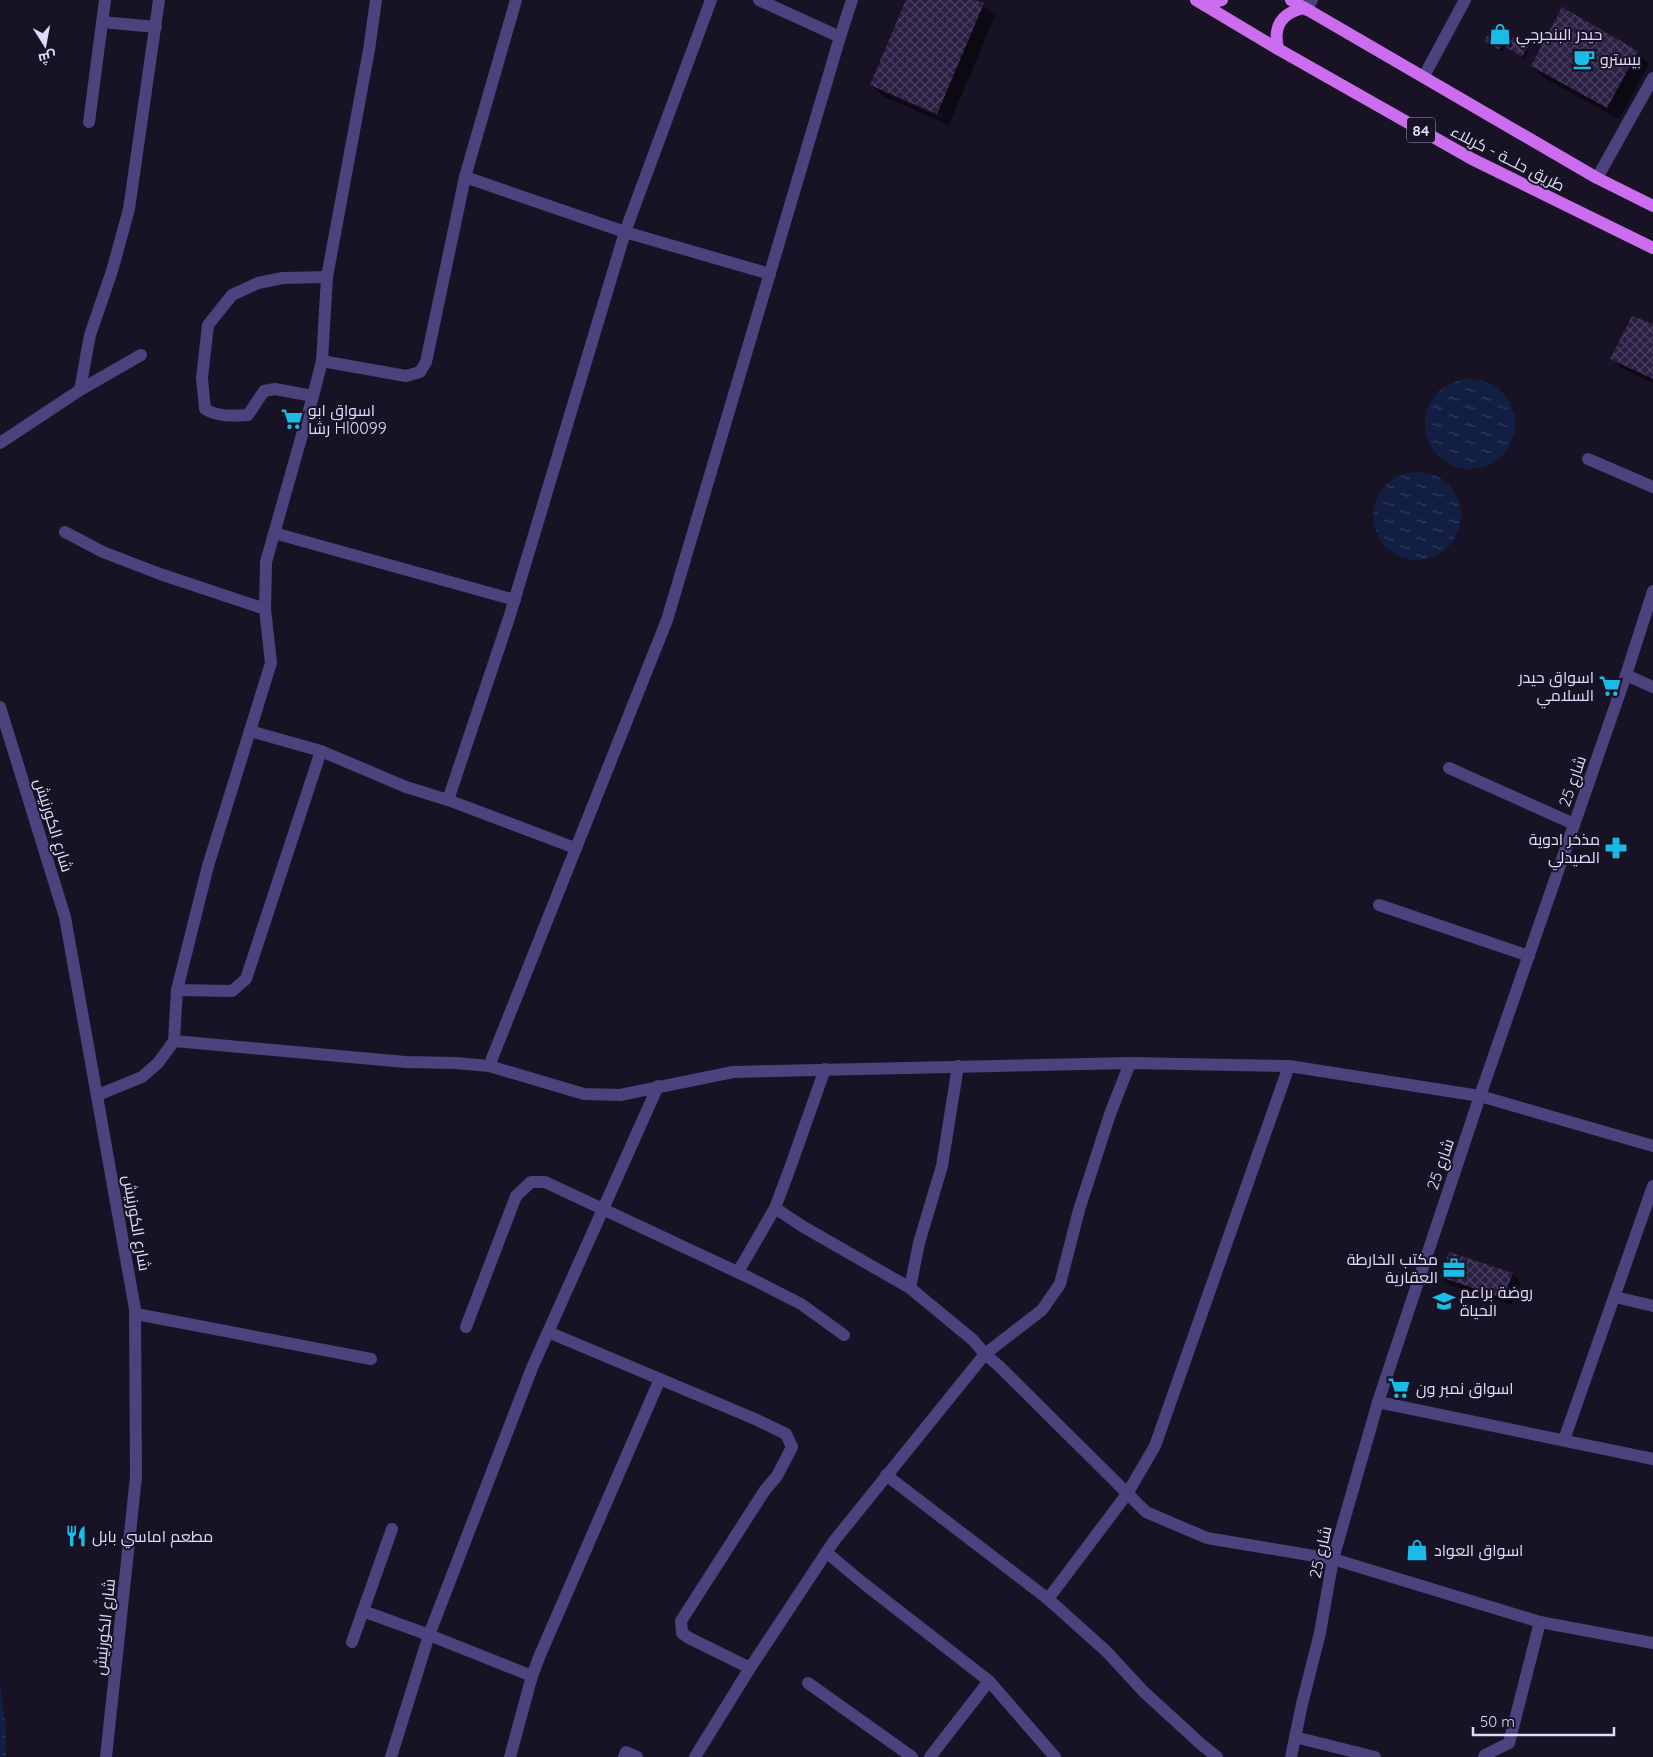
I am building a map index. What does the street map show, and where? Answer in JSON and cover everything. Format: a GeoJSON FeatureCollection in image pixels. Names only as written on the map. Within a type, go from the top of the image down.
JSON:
{"type":"FeatureCollection","features":[{"type":"Feature","properties":{"kind":"main road"},"geometry":{"type":"LineString","coordinates":[[1201,3],[1222,0]]}},
{"type":"Feature","properties":{"kind":"main road","name":"طريق حلــة - كربلاء"},"geometry":{"type":"LineString","coordinates":[[1291,0],[1307,6],[1597,178],[1653,206]]}},
{"type":"Feature","properties":{"kind":"main road","name":"طريق حلــة - كربلاء"},"geometry":{"type":"LineString","coordinates":[[1201,3],[1472,159],[1653,248]]}},
{"type":"Feature","properties":{"kind":"main road"},"geometry":{"type":"LineString","coordinates":[[1278,49],[1275,38],[1280,22],[1289,13],[1307,6]]}},
{"type":"Feature","properties":{"kind":"street"},"geometry":{"type":"LineString","coordinates":[[89,122],[105,0]]}},
{"type":"Feature","properties":{"kind":"street"},"geometry":{"type":"LineString","coordinates":[[80,390],[90,335],[112,271],[129,209],[160,0]]}},
{"type":"Feature","properties":{"kind":"street"},"geometry":{"type":"LineString","coordinates":[[98,1096],[142,1077],[158,1063],[174,1041],[177,990],[208,866],[271,663],[265,609],[266,562],[322,361],[327,277],[369,50],[376,0]]}},
{"type":"Feature","properties":{"kind":"street"},"geometry":{"type":"LineString","coordinates":[[322,361],[406,376],[420,372],[426,362],[465,177],[516,0]]}},
{"type":"Feature","properties":{"kind":"street"},"geometry":{"type":"LineString","coordinates":[[448,800],[515,600],[626,232],[710,0]]}},
{"type":"Feature","properties":{"kind":"street"},"geometry":{"type":"LineString","coordinates":[[759,0],[840,37]]}},
{"type":"Feature","properties":{"kind":"street"},"geometry":{"type":"LineString","coordinates":[[490,1066],[667,620],[852,0]]}},
{"type":"Feature","properties":{"kind":"street"},"geometry":{"type":"LineString","coordinates":[[1424,76],[1465,0]]}},
{"type":"Feature","properties":{"kind":"street"},"geometry":{"type":"LineString","coordinates":[[102,22],[156,27]]}},
{"type":"Feature","properties":{"kind":"street"},"geometry":{"type":"LineString","coordinates":[[1597,178],[1653,78]]}},
{"type":"Feature","properties":{"kind":"street"},"geometry":{"type":"LineString","coordinates":[[465,177],[626,232],[770,274]]}},
{"type":"Feature","properties":{"kind":"street"},"geometry":{"type":"LineString","coordinates":[[313,396],[275,389],[264,391],[248,415],[212,414],[205,409],[202,378],[208,325],[232,295],[258,283],[283,278],[327,277]]}},
{"type":"Feature","properties":{"kind":"street"},"geometry":{"type":"LineString","coordinates":[[0,443],[80,390],[141,355]]}},
{"type":"Feature","properties":{"kind":"street"},"geometry":{"type":"LineString","coordinates":[[1588,459],[1653,487]]}},
{"type":"Feature","properties":{"kind":"street"},"geometry":{"type":"LineString","coordinates":[[64,532],[111,556],[265,609]]}},
{"type":"Feature","properties":{"kind":"street"},"geometry":{"type":"LineString","coordinates":[[274,533],[515,600]]}},
{"type":"Feature","properties":{"kind":"street","name":"شارع 25"},"geometry":{"type":"LineString","coordinates":[[1291,1757],[1320,1633],[1333,1559],[1378,1402],[1480,1096],[1626,675],[1653,591]]}},
{"type":"Feature","properties":{"kind":"street"},"geometry":{"type":"LineString","coordinates":[[1626,675],[1653,686]]}},
{"type":"Feature","properties":{"kind":"street","name":"شارع الكورنيش"},"geometry":{"type":"LineString","coordinates":[[0,707],[65,917],[136,1314],[136,1477],[106,1757]]}},
{"type":"Feature","properties":{"kind":"street"},"geometry":{"type":"LineString","coordinates":[[250,731],[321,751],[406,787],[448,800],[575,848]]}},
{"type":"Feature","properties":{"kind":"street"},"geometry":{"type":"LineString","coordinates":[[177,990],[232,991],[246,979],[321,751]]}},
{"type":"Feature","properties":{"kind":"street"},"geometry":{"type":"LineString","coordinates":[[1449,768],[1574,824]]}},
{"type":"Feature","properties":{"kind":"street"},"geometry":{"type":"LineString","coordinates":[[1379,905],[1529,956]]}},
{"type":"Feature","properties":{"kind":"street"},"geometry":{"type":"LineString","coordinates":[[174,1041],[405,1062],[456,1062],[490,1066],[584,1094],[620,1095],[733,1072],[1130,1063],[1289,1066],[1480,1096],[1653,1146]]}},
{"type":"Feature","properties":{"kind":"street"},"geometry":{"type":"LineString","coordinates":[[695,1757],[750,1668],[826,1552],[985,1354],[1042,1310],[1060,1284],[1085,1192],[1110,1114],[1130,1063]]}},
{"type":"Feature","properties":{"kind":"street"},"geometry":{"type":"LineString","coordinates":[[910,1288],[919,1243],[942,1166],[958,1066]]}},
{"type":"Feature","properties":{"kind":"street"},"geometry":{"type":"LineString","coordinates":[[1048,1599],[1127,1494],[1155,1446],[1289,1066]]}},
{"type":"Feature","properties":{"kind":"street"},"geometry":{"type":"LineString","coordinates":[[738,1272],[774,1208],[825,1069]]}},
{"type":"Feature","properties":{"kind":"street"},"geometry":{"type":"LineString","coordinates":[[392,1757],[429,1635],[532,1368],[658,1086]]}},
{"type":"Feature","properties":{"kind":"street"},"geometry":{"type":"LineString","coordinates":[[466,1327],[516,1196],[531,1182],[545,1182],[605,1208],[801,1304],[844,1335]]}},
{"type":"Feature","properties":{"kind":"street"},"geometry":{"type":"LineString","coordinates":[[1564,1440],[1653,1186]]}},
{"type":"Feature","properties":{"kind":"street"},"geometry":{"type":"LineString","coordinates":[[774,1208],[910,1288],[973,1340],[1146,1512],[1207,1538],[1333,1559],[1540,1622],[1653,1643]]}},
{"type":"Feature","properties":{"kind":"street"},"geometry":{"type":"LineString","coordinates":[[1614,1298],[1653,1306]]}},
{"type":"Feature","properties":{"kind":"street"},"geometry":{"type":"LineString","coordinates":[[136,1314],[371,1359]]}},
{"type":"Feature","properties":{"kind":"street"},"geometry":{"type":"LineString","coordinates":[[548,1332],[755,1419],[786,1434],[792,1447],[777,1476],[765,1490],[681,1621],[682,1632],[689,1638],[750,1668]]}},
{"type":"Feature","properties":{"kind":"street"},"geometry":{"type":"LineString","coordinates":[[510,1757],[532,1676],[540,1655],[660,1379]]}},
{"type":"Feature","properties":{"kind":"street"},"geometry":{"type":"LineString","coordinates":[[1378,1402],[1653,1459]]}},
{"type":"Feature","properties":{"kind":"street"},"geometry":{"type":"LineString","coordinates":[[886,1475],[1048,1599],[1106,1652],[1144,1692],[1217,1757]]}},
{"type":"Feature","properties":{"kind":"street"},"geometry":{"type":"LineString","coordinates":[[352,1642],[392,1529]]}},
{"type":"Feature","properties":{"kind":"street"},"geometry":{"type":"LineString","coordinates":[[826,1552],[989,1681],[1055,1757]]}},
{"type":"Feature","properties":{"kind":"street"},"geometry":{"type":"LineString","coordinates":[[363,1611],[532,1676]]}},
{"type":"Feature","properties":{"kind":"street"},"geometry":{"type":"LineString","coordinates":[[1489,1756],[1509,1743],[1540,1622]]}},
{"type":"Feature","properties":{"kind":"street"},"geometry":{"type":"LineString","coordinates":[[930,1757],[989,1681]]}},
{"type":"Feature","properties":{"kind":"street"},"geometry":{"type":"LineString","coordinates":[[808,1684],[912,1757]]}},
{"type":"Feature","properties":{"kind":"street"},"geometry":{"type":"LineString","coordinates":[[1295,1737],[1376,1757]]}},
{"type":"Feature","properties":{"kind":"street"},"geometry":{"type":"LineString","coordinates":[[624,1757],[626,1752],[637,1757]]}},
{"type":"Feature","properties":{"kind":"water"},"geometry":{"type":"Polygon","coordinates":[[[1470,379],[1487,382],[1502,392],[1512,407],[1515,424],[1512,441],[1502,456],[1487,466],[1470,469],[1453,466],[1438,456],[1428,441],[1425,424],[1428,407],[1438,392],[1453,382],[1470,379]]]}},
{"type":"Feature","properties":{"kind":"water"},"geometry":{"type":"Polygon","coordinates":[[[1417,472],[1434,475],[1442,479],[1454,491],[1458,499],[1461,516],[1458,533],[1454,541],[1442,553],[1434,557],[1417,560],[1400,557],[1392,553],[1380,541],[1376,533],[1373,516],[1376,499],[1380,491],[1392,479],[1400,475],[1417,472]]]}},
{"type":"Feature","properties":{"kind":"water"},"geometry":{"type":"Polygon","coordinates":[[[0,1680],[6,1733],[6,1757],[0,1757],[0,1680]]]}},
{"type":"Feature","properties":{"kind":"building"},"geometry":{"type":"Polygon","coordinates":[[[906,0],[975,0],[984,3],[937,114],[870,85],[906,0]]]}},
{"type":"Feature","properties":{"kind":"building","name":"بيسترو"},"geometry":{"type":"Polygon","coordinates":[[[1562,7],[1638,51],[1607,108],[1531,66],[1562,7]]]}},
{"type":"Feature","properties":{"kind":"building"},"geometry":{"type":"Polygon","coordinates":[[[1494,25],[1509,33],[1499,50],[1484,41],[1494,25]]]}},
{"type":"Feature","properties":{"kind":"building"},"geometry":{"type":"Polygon","coordinates":[[[1513,37],[1528,47],[1522,57],[1506,47],[1513,37]]]}},
{"type":"Feature","properties":{"kind":"building"},"geometry":{"type":"Polygon","coordinates":[[[1632,316],[1653,324],[1653,379],[1610,359],[1632,316]]]}},
{"type":"Feature","properties":{"kind":"building"},"geometry":{"type":"Polygon","coordinates":[[[1449,1252],[1513,1273],[1503,1298],[1440,1277],[1449,1252]]]}},
{"type":"Feature","properties":{"kind":"place","name":"حيدر البنجرجي"},"geometry":{"type":"Point","coordinates":[1500,34]}},
{"type":"Feature","properties":{"kind":"place","name":"بيسترو"},"geometry":{"type":"Point","coordinates":[1584,59]}},
{"type":"Feature","properties":{"kind":"place","name":"اسواق ابو رشا Hl0099"},"geometry":{"type":"Point","coordinates":[292,419]}},
{"type":"Feature","properties":{"kind":"place","name":"اسواق حيدر السلامي"},"geometry":{"type":"Point","coordinates":[1610,686]}},
{"type":"Feature","properties":{"kind":"place","name":"مذخر ادوية الصيدلي"},"geometry":{"type":"Point","coordinates":[1616,848]}},
{"type":"Feature","properties":{"kind":"place","name":"مكتب الخارطة العقارية"},"geometry":{"type":"Point","coordinates":[1454,1268]}},
{"type":"Feature","properties":{"kind":"place","name":"روضة براعم الحياة"},"geometry":{"type":"Point","coordinates":[1444,1301]}},
{"type":"Feature","properties":{"kind":"place","name":"اسواق نمبر ون"},"geometry":{"type":"Point","coordinates":[1399,1388]}},
{"type":"Feature","properties":{"kind":"place","name":"مطعم اماسي بابل"},"geometry":{"type":"Point","coordinates":[76,1536]}},
{"type":"Feature","properties":{"kind":"place","name":"اسواق العواد"},"geometry":{"type":"Point","coordinates":[1417,1550]}}]}
